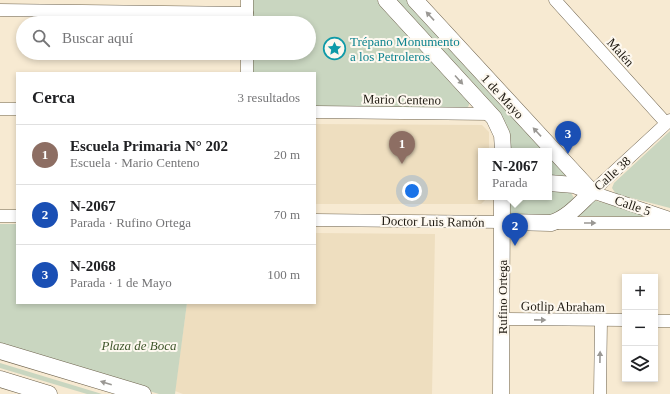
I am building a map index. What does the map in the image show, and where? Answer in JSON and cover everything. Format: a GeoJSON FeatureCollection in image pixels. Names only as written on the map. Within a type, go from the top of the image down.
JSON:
{"type":"FeatureCollection","features":[{"type":"Feature","properties":{"kind":"main road","name":"1 de Mayo"},"geometry":{"type":"LineString","coordinates":[[386,0],[490,114],[500,129],[503,148]]}},
{"type":"Feature","properties":{"kind":"main road","name":"1 de Mayo"},"geometry":{"type":"LineString","coordinates":[[415,0],[551,148]]}},
{"type":"Feature","properties":{"kind":"main road","name":"1 de Mayo"},"geometry":{"type":"LineString","coordinates":[[552,149],[592,192]]}},
{"type":"Feature","properties":{"kind":"main road","name":"Calle 5"},"geometry":{"type":"LineString","coordinates":[[552,183],[574,185],[592,192]]}},
{"type":"Feature","properties":{"kind":"main road","name":"Calle 38"},"geometry":{"type":"LineString","coordinates":[[551,223],[564,217],[592,192]]}},
{"type":"Feature","properties":{"kind":"main road","name":"Rufino Ortega"},"geometry":{"type":"LineString","coordinates":[[501,394],[503,200]]}},
{"type":"Feature","properties":{"kind":"main road","name":"Doctor Luis Ramón"},"geometry":{"type":"LineString","coordinates":[[502,222],[551,223]]}},
{"type":"Feature","properties":{"kind":"main road"},"geometry":{"type":"LineString","coordinates":[[0,351],[143,394]]}},
{"type":"Feature","properties":{"kind":"main road"},"geometry":{"type":"LineString","coordinates":[[0,379],[49,394]]}},
{"type":"Feature","properties":{"kind":"street"},"geometry":{"type":"LineString","coordinates":[[247,0],[247,16]]}},
{"type":"Feature","properties":{"kind":"street","name":"Malén"},"geometry":{"type":"LineString","coordinates":[[555,0],[668,122]]}},
{"type":"Feature","properties":{"kind":"street"},"geometry":{"type":"LineString","coordinates":[[0,10],[185,16]]}},
{"type":"Feature","properties":{"kind":"street"},"geometry":{"type":"LineString","coordinates":[[247,60],[247,72]]}},
{"type":"Feature","properties":{"kind":"street"},"geometry":{"type":"LineString","coordinates":[[0,109],[16,109]]}},
{"type":"Feature","properties":{"kind":"street","name":"Mario Centeno"},"geometry":{"type":"LineString","coordinates":[[316,112],[490,114]]}},
{"type":"Feature","properties":{"kind":"street","name":"Calle 38"},"geometry":{"type":"LineString","coordinates":[[592,192],[668,122]]}},
{"type":"Feature","properties":{"kind":"street","name":"Calle 5"},"geometry":{"type":"LineString","coordinates":[[592,192],[670,218]]}},
{"type":"Feature","properties":{"kind":"street"},"geometry":{"type":"LineString","coordinates":[[0,216],[16,216]]}},
{"type":"Feature","properties":{"kind":"street","name":"Doctor Luis Ramón"},"geometry":{"type":"LineString","coordinates":[[316,220],[502,222]]}},
{"type":"Feature","properties":{"kind":"street","name":"Calle 5"},"geometry":{"type":"LineString","coordinates":[[551,223],[670,223]]}},
{"type":"Feature","properties":{"kind":"street","name":"Gotlip Abraham"},"geometry":{"type":"LineString","coordinates":[[501,319],[622,320]]}},
{"type":"Feature","properties":{"kind":"street"},"geometry":{"type":"LineString","coordinates":[[600,394],[601,320]]}},
{"type":"Feature","properties":{"kind":"street"},"geometry":{"type":"LineString","coordinates":[[658,321],[670,321]]}},
{"type":"Feature","properties":{"kind":"shaded area"},"geometry":{"type":"Polygon","coordinates":[[[316,124],[482,125],[489,132],[489,148],[478,148],[478,200],[485,200],[481,204],[316,204],[316,124]]]}},
{"type":"Feature","properties":{"kind":"shaded area"},"geometry":{"type":"Polygon","coordinates":[[[316,233],[435,234],[432,394],[183,394],[175,391],[187,304],[316,304],[316,233]]]}},
{"type":"Feature","properties":{"kind":"green space"},"geometry":{"type":"Polygon","coordinates":[[[253,0],[377,0],[468,99],[469,106],[467,108],[316,108],[316,72],[253,72],[253,60],[316,60],[316,16],[253,16],[253,0]]]}},
{"type":"Feature","properties":{"kind":"green space"},"geometry":{"type":"Polygon","coordinates":[[[391,0],[407,0],[544,148],[509,148],[509,138],[391,0]]]}},
{"type":"Feature","properties":{"kind":"green space"},"geometry":{"type":"Polygon","coordinates":[[[670,131],[670,208],[616,194],[612,188],[614,183],[670,131]]]}},
{"type":"Feature","properties":{"kind":"green space"},"geometry":{"type":"Polygon","coordinates":[[[552,156],[570,177],[552,178],[552,156]]]}},
{"type":"Feature","properties":{"kind":"green space"},"geometry":{"type":"Polygon","coordinates":[[[552,189],[570,191],[574,198],[559,215],[514,216],[509,212],[510,200],[552,200],[552,189]]]}},
{"type":"Feature","properties":{"kind":"green space"},"geometry":{"type":"Polygon","coordinates":[[[593,200],[641,213],[643,215],[641,217],[573,216],[593,200]]]}},
{"type":"Feature","properties":{"kind":"green space","name":"Plaza de Boca"},"geometry":{"type":"Polygon","coordinates":[[[0,224],[16,224],[16,304],[187,304],[175,394],[159,394],[0,346],[0,224]]]}},
{"type":"Feature","properties":{"kind":"green space"},"geometry":{"type":"Polygon","coordinates":[[[0,363],[102,394],[87,394],[0,368],[0,363]]]}},
{"type":"Feature","properties":{"kind":"place","name":"Trépano Monumento a los Petroleros"},"geometry":{"type":"Point","coordinates":[335,48]}},
{"type":"Feature","properties":{"kind":"place","name":"N-2068"},"geometry":{"type":"Point","coordinates":[568,154]}},
{"type":"Feature","properties":{"kind":"place","name":"Escuela Primaria N° 202"},"geometry":{"type":"Point","coordinates":[402,164]}},
{"type":"Feature","properties":{"kind":"place","name":"N-2067"},"geometry":{"type":"Point","coordinates":[515,246]}}]}
